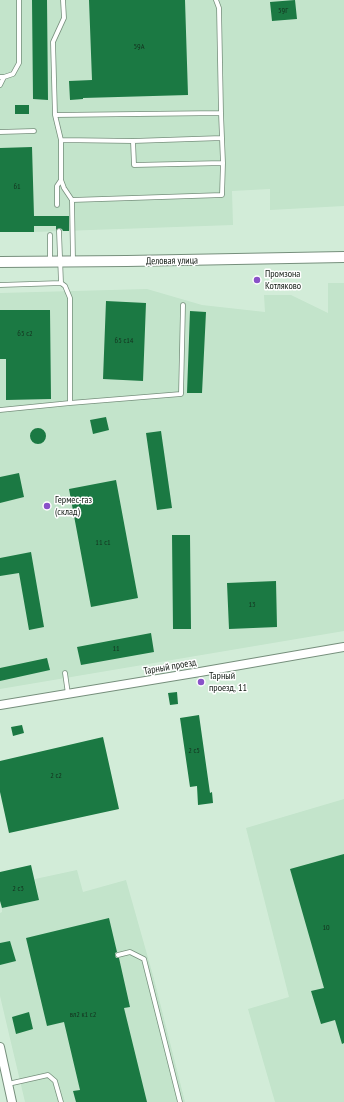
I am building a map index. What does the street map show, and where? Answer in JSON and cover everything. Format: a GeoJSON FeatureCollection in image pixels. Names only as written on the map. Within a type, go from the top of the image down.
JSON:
{"type":"FeatureCollection","features":[{"type":"Feature","properties":{"kind":"street","name":"Деловая улица"},"geometry":{"type":"LineString","coordinates":[[0,262],[344,257]]}},
{"type":"Feature","properties":{"kind":"street","name":"Тарный проезд"},"geometry":{"type":"LineString","coordinates":[[0,705],[344,647]]}},
{"type":"Feature","properties":{"kind":"street"},"geometry":{"type":"LineString","coordinates":[[0,1046],[3,1076],[8,1084],[12,1102]]}},
{"type":"Feature","properties":{"kind":"lane"},"geometry":{"type":"LineString","coordinates":[[0,85],[2,78],[13,74],[19,63],[19,0]]}},
{"type":"Feature","properties":{"kind":"lane"},"geometry":{"type":"LineString","coordinates":[[63,0],[64,18],[53,42],[55,115],[61,140],[61,180],[64,188],[72,200],[73,262]]}},
{"type":"Feature","properties":{"kind":"lane"},"geometry":{"type":"LineString","coordinates":[[72,200],[222,195],[219,8],[216,0]]}},
{"type":"Feature","properties":{"kind":"lane"},"geometry":{"type":"LineString","coordinates":[[55,115],[221,113]]}},
{"type":"Feature","properties":{"kind":"lane"},"geometry":{"type":"LineString","coordinates":[[0,132],[34,131]]}},
{"type":"Feature","properties":{"kind":"lane"},"geometry":{"type":"LineString","coordinates":[[61,140],[133,142],[222,138]]}},
{"type":"Feature","properties":{"kind":"lane"},"geometry":{"type":"LineString","coordinates":[[133,142],[134,165],[222,163]]}},
{"type":"Feature","properties":{"kind":"lane"},"geometry":{"type":"LineString","coordinates":[[57,205],[57,186],[61,180]]}},
{"type":"Feature","properties":{"kind":"lane"},"geometry":{"type":"LineString","coordinates":[[55,262],[59,231]]}},
{"type":"Feature","properties":{"kind":"lane"},"geometry":{"type":"LineString","coordinates":[[50,235],[61,283],[65,286],[70,298],[70,403]]}},
{"type":"Feature","properties":{"kind":"lane"},"geometry":{"type":"LineString","coordinates":[[0,285],[61,283]]}},
{"type":"Feature","properties":{"kind":"lane"},"geometry":{"type":"LineString","coordinates":[[0,410],[181,394],[183,305]]}},
{"type":"Feature","properties":{"kind":"lane"},"geometry":{"type":"LineString","coordinates":[[65,673],[68,694]]}},
{"type":"Feature","properties":{"kind":"lane"},"geometry":{"type":"LineString","coordinates":[[118,954],[130,952],[144,960],[180,1102]]}},
{"type":"Feature","properties":{"kind":"lane"},"geometry":{"type":"LineString","coordinates":[[8,1084],[48,1075],[55,1081],[61,1102]]}},
{"type":"Feature","properties":{"kind":"shaded area"},"geometry":{"type":"Polygon","coordinates":[[[0,0],[344,0],[344,206],[270,210],[270,189],[232,191],[233,225],[0,232],[0,0]]]}},
{"type":"Feature","properties":{"kind":"shaded area"},"geometry":{"type":"Polygon","coordinates":[[[328,283],[344,283],[344,631],[0,689],[0,293],[147,289],[202,305],[265,312],[264,295],[291,295],[328,313],[328,283]]]}},
{"type":"Feature","properties":{"kind":"shaded area"},"geometry":{"type":"Polygon","coordinates":[[[344,799],[344,1102],[275,1102],[248,1009],[289,997],[246,828],[344,799]]]}},
{"type":"Feature","properties":{"kind":"shaded area"},"geometry":{"type":"Polygon","coordinates":[[[77,870],[83,892],[126,880],[154,979],[185,1102],[25,1102],[0,996],[0,913],[2,912],[2,908],[39,900],[35,879],[77,870]]]}},
{"type":"Feature","properties":{"kind":"building"},"geometry":{"type":"Polygon","coordinates":[[[32,0],[47,0],[48,100],[33,99],[32,0]]]}},
{"type":"Feature","properties":{"kind":"building"},"geometry":{"type":"Polygon","coordinates":[[[89,0],[185,0],[188,95],[83,98],[70,100],[69,81],[92,80],[89,0]]]}},
{"type":"Feature","properties":{"kind":"building"},"geometry":{"type":"Polygon","coordinates":[[[295,0],[297,19],[272,21],[270,2],[295,0]]]}},
{"type":"Feature","properties":{"kind":"building"},"geometry":{"type":"Polygon","coordinates":[[[15,105],[29,105],[29,114],[15,114],[15,105]]]}},
{"type":"Feature","properties":{"kind":"building"},"geometry":{"type":"Polygon","coordinates":[[[32,147],[34,216],[69,216],[69,231],[63,231],[59,228],[56,230],[56,226],[34,226],[34,232],[0,232],[0,148],[32,147]]]}},
{"type":"Feature","properties":{"kind":"building"},"geometry":{"type":"Polygon","coordinates":[[[106,301],[146,303],[143,381],[103,379],[106,301]]]}},
{"type":"Feature","properties":{"kind":"building"},"geometry":{"type":"Polygon","coordinates":[[[0,310],[50,310],[51,399],[6,400],[6,359],[0,359],[0,310]]]}},
{"type":"Feature","properties":{"kind":"building"},"geometry":{"type":"Polygon","coordinates":[[[190,311],[206,312],[202,393],[187,393],[190,311]]]}},
{"type":"Feature","properties":{"kind":"building"},"geometry":{"type":"Polygon","coordinates":[[[106,417],[109,430],[93,434],[90,420],[106,417]]]}},
{"type":"Feature","properties":{"kind":"building"},"geometry":{"type":"Polygon","coordinates":[[[35,428],[41,428],[46,433],[44,442],[41,444],[35,444],[30,439],[30,433],[35,428]]]}},
{"type":"Feature","properties":{"kind":"building"},"geometry":{"type":"Polygon","coordinates":[[[161,431],[172,508],[157,510],[146,433],[161,431]]]}},
{"type":"Feature","properties":{"kind":"building"},"geometry":{"type":"Polygon","coordinates":[[[19,473],[24,497],[0,503],[0,477],[19,473]]]}},
{"type":"Feature","properties":{"kind":"building"},"geometry":{"type":"Polygon","coordinates":[[[116,480],[138,598],[91,607],[69,489],[116,480]]]}},
{"type":"Feature","properties":{"kind":"building"},"geometry":{"type":"Polygon","coordinates":[[[172,535],[190,535],[191,629],[173,629],[172,535]]]}},
{"type":"Feature","properties":{"kind":"building"},"geometry":{"type":"Polygon","coordinates":[[[31,552],[44,627],[29,630],[19,573],[0,576],[0,558],[31,552]]]}},
{"type":"Feature","properties":{"kind":"building"},"geometry":{"type":"Polygon","coordinates":[[[276,581],[277,627],[229,629],[227,583],[276,581]]]}},
{"type":"Feature","properties":{"kind":"building"},"geometry":{"type":"Polygon","coordinates":[[[151,633],[154,652],[81,665],[77,647],[151,633]]]}},
{"type":"Feature","properties":{"kind":"building"},"geometry":{"type":"Polygon","coordinates":[[[47,658],[50,670],[0,681],[0,668],[47,658]]]}},
{"type":"Feature","properties":{"kind":"building"},"geometry":{"type":"Polygon","coordinates":[[[177,692],[178,704],[170,705],[168,693],[177,692]]]}},
{"type":"Feature","properties":{"kind":"building"},"geometry":{"type":"Polygon","coordinates":[[[199,715],[210,793],[212,792],[213,803],[198,805],[197,786],[190,787],[180,718],[199,715]]]}},
{"type":"Feature","properties":{"kind":"building"},"geometry":{"type":"Polygon","coordinates":[[[22,725],[24,733],[13,736],[11,727],[22,725]]]}},
{"type":"Feature","properties":{"kind":"building"},"geometry":{"type":"Polygon","coordinates":[[[103,737],[119,809],[9,833],[0,792],[0,761],[103,737]]]}},
{"type":"Feature","properties":{"kind":"building"},"geometry":{"type":"Polygon","coordinates":[[[344,854],[344,1043],[342,1044],[335,1020],[321,1024],[311,991],[324,988],[290,869],[344,854]]]}},
{"type":"Feature","properties":{"kind":"building"},"geometry":{"type":"Polygon","coordinates":[[[31,865],[39,900],[2,908],[0,901],[0,872],[31,865]]]}},
{"type":"Feature","properties":{"kind":"building"},"geometry":{"type":"Polygon","coordinates":[[[109,918],[117,952],[115,955],[116,958],[119,958],[130,1007],[124,1008],[147,1102],[76,1102],[73,1091],[80,1090],[64,1022],[47,1026],[26,938],[109,918]]]}},
{"type":"Feature","properties":{"kind":"building"},"geometry":{"type":"Polygon","coordinates":[[[10,941],[16,961],[0,965],[0,943],[10,941]]]}},
{"type":"Feature","properties":{"kind":"building"},"geometry":{"type":"Polygon","coordinates":[[[29,1012],[33,1029],[16,1034],[12,1017],[29,1012]]]}},
{"type":"Feature","properties":{"kind":"place","name":"Промзона Котляково"},"geometry":{"type":"Point","coordinates":[257,280]}},
{"type":"Feature","properties":{"kind":"place","name":"Гермес-газ (склад)"},"geometry":{"type":"Point","coordinates":[47,506]}},
{"type":"Feature","properties":{"kind":"place","name":"Тарный проезд, 11"},"geometry":{"type":"Point","coordinates":[201,682]}}]}
